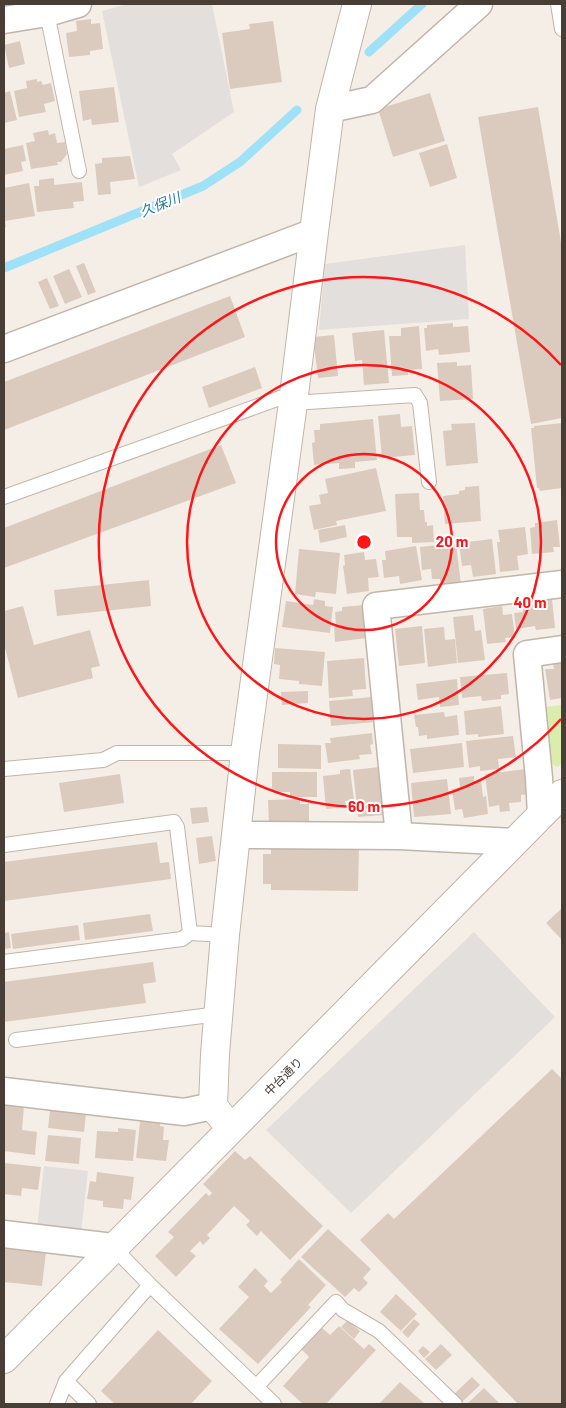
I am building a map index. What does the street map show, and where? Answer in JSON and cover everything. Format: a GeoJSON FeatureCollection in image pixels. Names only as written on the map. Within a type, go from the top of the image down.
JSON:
{"type":"FeatureCollection","features":[{"type":"Feature","properties":{"kind":"street"},"geometry":{"type":"LineString","coordinates":[[230,1130],[213,1106],[225,935],[245,753],[294,398],[330,109],[357,4]]}},
{"type":"Feature","properties":{"kind":"street"},"geometry":{"type":"LineString","coordinates":[[330,109],[372,100],[479,4]]}},
{"type":"Feature","properties":{"kind":"street"},"geometry":{"type":"LineString","coordinates":[[4,20],[66,7]]}},
{"type":"Feature","properties":{"kind":"street"},"geometry":{"type":"LineString","coordinates":[[4,349],[314,232]]}},
{"type":"Feature","properties":{"kind":"street"},"geometry":{"type":"LineString","coordinates":[[400,836],[376,606],[562,584]]}},
{"type":"Feature","properties":{"kind":"street"},"geometry":{"type":"LineString","coordinates":[[540,815],[539,778],[527,654],[562,649]]}},
{"type":"Feature","properties":{"kind":"street","name":"中台通り"},"geometry":{"type":"LineString","coordinates":[[4,1359],[112,1247],[562,794]]}},
{"type":"Feature","properties":{"kind":"street"},"geometry":{"type":"LineString","coordinates":[[236,835],[400,836],[514,842]]}},
{"type":"Feature","properties":{"kind":"street"},"geometry":{"type":"LineString","coordinates":[[4,1090],[184,1112],[213,1106]]}},
{"type":"Feature","properties":{"kind":"street"},"geometry":{"type":"LineString","coordinates":[[4,1234],[112,1247]]}},
{"type":"Feature","properties":{"kind":"lane"},"geometry":{"type":"LineString","coordinates":[[558,4],[562,29]]}},
{"type":"Feature","properties":{"kind":"lane"},"geometry":{"type":"LineString","coordinates":[[66,7],[79,171]]}},
{"type":"Feature","properties":{"kind":"lane"},"geometry":{"type":"LineString","coordinates":[[4,497],[294,398],[415,395],[420,403],[429,482]]}},
{"type":"Feature","properties":{"kind":"lane"},"geometry":{"type":"LineString","coordinates":[[4,769],[104,760],[117,754],[245,753]]}},
{"type":"Feature","properties":{"kind":"lane"},"geometry":{"type":"LineString","coordinates":[[4,845],[174,822],[178,827],[190,933]]}},
{"type":"Feature","properties":{"kind":"lane"},"geometry":{"type":"LineString","coordinates":[[4,962],[182,939],[190,933],[225,935]]}},
{"type":"Feature","properties":{"kind":"lane"},"geometry":{"type":"LineString","coordinates":[[16,1040],[218,1014]]}},
{"type":"Feature","properties":{"kind":"lane"},"geometry":{"type":"LineString","coordinates":[[112,1247],[274,1404]]}},
{"type":"Feature","properties":{"kind":"lane"},"geometry":{"type":"LineString","coordinates":[[57,1404],[66,1381],[150,1285]]}},
{"type":"Feature","properties":{"kind":"lane"},"geometry":{"type":"LineString","coordinates":[[256,1387],[336,1302],[343,1310],[379,1331],[455,1404]]}},
{"type":"Feature","properties":{"kind":"lane"},"geometry":{"type":"LineString","coordinates":[[66,1381],[89,1404]]}},
{"type":"Feature","properties":{"kind":"green space"},"geometry":{"type":"Polygon","coordinates":[[[562,705],[562,762],[558,767],[550,763],[545,707],[562,705]]]}},
{"type":"Feature","properties":{"kind":"shaded area"},"geometry":{"type":"Polygon","coordinates":[[[127,4],[212,4],[234,112],[172,154],[181,170],[139,187],[102,11],[127,4]]]}},
{"type":"Feature","properties":{"kind":"shaded area"},"geometry":{"type":"Polygon","coordinates":[[[465,245],[469,319],[319,330],[325,264],[465,245]]]}},
{"type":"Feature","properties":{"kind":"shaded area"},"geometry":{"type":"Polygon","coordinates":[[[474,932],[555,1017],[351,1213],[266,1130],[474,932]]]}},
{"type":"Feature","properties":{"kind":"shaded area"},"geometry":{"type":"Polygon","coordinates":[[[44,1166],[88,1171],[81,1233],[37,1228],[44,1166]]]}},
{"type":"Feature","properties":{"kind":"building"},"geometry":{"type":"Polygon","coordinates":[[[91,19],[91,24],[100,23],[103,49],[90,51],[90,55],[69,57],[66,33],[77,31],[76,21],[91,19]]]}},
{"type":"Feature","properties":{"kind":"building"},"geometry":{"type":"Polygon","coordinates":[[[273,21],[282,82],[230,89],[222,33],[250,29],[249,24],[273,21]]]}},
{"type":"Feature","properties":{"kind":"building"},"geometry":{"type":"Polygon","coordinates":[[[20,41],[25,64],[9,68],[4,45],[20,41]]]}},
{"type":"Feature","properties":{"kind":"building"},"geometry":{"type":"Polygon","coordinates":[[[37,79],[37,82],[41,81],[43,85],[51,83],[55,101],[44,104],[46,112],[19,117],[14,91],[27,88],[26,81],[37,79]]]}},
{"type":"Feature","properties":{"kind":"building"},"geometry":{"type":"Polygon","coordinates":[[[114,87],[119,122],[92,125],[91,119],[83,121],[79,91],[114,87]]]}},
{"type":"Feature","properties":{"kind":"building"},"geometry":{"type":"Polygon","coordinates":[[[10,91],[17,120],[4,123],[4,93],[10,91]]]}},
{"type":"Feature","properties":{"kind":"building"},"geometry":{"type":"Polygon","coordinates":[[[430,93],[445,141],[393,157],[378,109],[430,93]]]}},
{"type":"Feature","properties":{"kind":"building"},"geometry":{"type":"Polygon","coordinates":[[[538,107],[562,248],[562,418],[531,424],[478,117],[538,107]]]}},
{"type":"Feature","properties":{"kind":"building"},"geometry":{"type":"Polygon","coordinates":[[[48,130],[49,135],[55,133],[57,143],[65,142],[67,154],[61,162],[57,162],[58,165],[31,169],[26,143],[35,141],[33,133],[48,130]]]}},
{"type":"Feature","properties":{"kind":"building"},"geometry":{"type":"Polygon","coordinates":[[[447,144],[457,178],[430,187],[419,153],[447,144]]]}},
{"type":"Feature","properties":{"kind":"building"},"geometry":{"type":"Polygon","coordinates":[[[23,145],[26,161],[21,162],[23,171],[4,175],[4,149],[23,145]]]}},
{"type":"Feature","properties":{"kind":"building"},"geometry":{"type":"Polygon","coordinates":[[[130,156],[135,179],[110,182],[111,194],[98,195],[95,164],[102,163],[102,158],[130,156]]]}},
{"type":"Feature","properties":{"kind":"building"},"geometry":{"type":"Polygon","coordinates":[[[54,178],[54,185],[82,182],[84,201],[73,202],[74,208],[37,212],[34,186],[39,186],[39,180],[54,178]]]}},
{"type":"Feature","properties":{"kind":"building"},"geometry":{"type":"Polygon","coordinates":[[[29,183],[35,216],[5,221],[6,227],[4,227],[4,188],[29,183]]]}},
{"type":"Feature","properties":{"kind":"building"},"geometry":{"type":"Polygon","coordinates":[[[84,263],[96,292],[88,295],[76,266],[84,263]]]}},
{"type":"Feature","properties":{"kind":"building"},"geometry":{"type":"Polygon","coordinates":[[[69,269],[82,297],[65,304],[53,276],[69,269]]]}},
{"type":"Feature","properties":{"kind":"building"},"geometry":{"type":"Polygon","coordinates":[[[47,278],[59,306],[50,309],[38,282],[47,278]]]}},
{"type":"Feature","properties":{"kind":"building"},"geometry":{"type":"Polygon","coordinates":[[[230,296],[245,337],[4,430],[4,382],[230,296]]]}},
{"type":"Feature","properties":{"kind":"building"},"geometry":{"type":"Polygon","coordinates":[[[453,323],[453,327],[468,326],[470,352],[439,355],[438,349],[426,351],[424,328],[427,328],[427,325],[453,323]]]}},
{"type":"Feature","properties":{"kind":"building"},"geometry":{"type":"Polygon","coordinates":[[[419,326],[422,369],[408,370],[408,375],[392,376],[389,336],[401,336],[401,328],[419,326]]]}},
{"type":"Feature","properties":{"kind":"building"},"geometry":{"type":"Polygon","coordinates":[[[384,330],[389,383],[364,385],[362,360],[355,361],[352,333],[384,330]]]}},
{"type":"Feature","properties":{"kind":"building"},"geometry":{"type":"Polygon","coordinates":[[[334,335],[338,376],[318,378],[313,337],[334,335]]]}},
{"type":"Feature","properties":{"kind":"building"},"geometry":{"type":"Polygon","coordinates":[[[457,362],[457,366],[471,365],[473,399],[440,401],[437,363],[457,362]]]}},
{"type":"Feature","properties":{"kind":"building"},"geometry":{"type":"Polygon","coordinates":[[[255,367],[262,388],[209,408],[202,387],[255,367]]]}},
{"type":"Feature","properties":{"kind":"building"},"geometry":{"type":"Polygon","coordinates":[[[400,414],[401,427],[412,426],[415,455],[382,458],[378,416],[400,414]]]}},
{"type":"Feature","properties":{"kind":"building"},"geometry":{"type":"Polygon","coordinates":[[[373,419],[377,460],[355,462],[355,468],[339,469],[339,463],[314,465],[312,443],[315,442],[314,430],[320,430],[320,424],[373,419]]]}},
{"type":"Feature","properties":{"kind":"building"},"geometry":{"type":"Polygon","coordinates":[[[475,423],[478,463],[446,466],[443,431],[452,430],[451,424],[475,423]]]}},
{"type":"Feature","properties":{"kind":"building"},"geometry":{"type":"Polygon","coordinates":[[[562,423],[562,488],[540,491],[537,488],[531,428],[562,423]]]}},
{"type":"Feature","properties":{"kind":"building"},"geometry":{"type":"Polygon","coordinates":[[[221,445],[236,483],[4,568],[4,528],[221,445]]]}},
{"type":"Feature","properties":{"kind":"building"},"geometry":{"type":"Polygon","coordinates":[[[376,468],[386,511],[336,521],[337,525],[314,530],[309,506],[321,504],[319,495],[328,493],[325,479],[376,468]]]}},
{"type":"Feature","properties":{"kind":"building"},"geometry":{"type":"Polygon","coordinates":[[[479,486],[481,521],[445,524],[443,496],[459,494],[459,491],[465,490],[465,487],[479,486]]]}},
{"type":"Feature","properties":{"kind":"building"},"geometry":{"type":"Polygon","coordinates":[[[419,493],[420,510],[424,510],[425,522],[427,522],[427,526],[433,525],[434,542],[412,543],[412,537],[397,537],[395,494],[419,493]]]}},
{"type":"Feature","properties":{"kind":"building"},"geometry":{"type":"Polygon","coordinates":[[[557,520],[560,547],[553,547],[554,552],[532,554],[530,528],[535,527],[535,523],[557,520]]]}},
{"type":"Feature","properties":{"kind":"building"},"geometry":{"type":"Polygon","coordinates":[[[345,525],[347,537],[320,543],[318,530],[345,525]]]}},
{"type":"Feature","properties":{"kind":"building"},"geometry":{"type":"Polygon","coordinates":[[[525,527],[528,554],[517,556],[519,570],[500,572],[497,542],[500,542],[498,530],[525,527]]]}},
{"type":"Feature","properties":{"kind":"building"},"geometry":{"type":"Polygon","coordinates":[[[492,539],[496,574],[473,577],[471,565],[462,566],[459,543],[492,539]]]}},
{"type":"Feature","properties":{"kind":"building"},"geometry":{"type":"Polygon","coordinates":[[[456,543],[461,585],[441,588],[440,579],[432,579],[431,569],[422,570],[420,547],[456,543]]]}},
{"type":"Feature","properties":{"kind":"building"},"geometry":{"type":"Polygon","coordinates":[[[416,546],[422,580],[400,584],[399,576],[384,578],[382,560],[386,560],[385,551],[416,546]]]}},
{"type":"Feature","properties":{"kind":"building"},"geometry":{"type":"Polygon","coordinates":[[[299,549],[340,553],[336,594],[316,592],[315,597],[295,594],[299,549]]]}},
{"type":"Feature","properties":{"kind":"building"},"geometry":{"type":"Polygon","coordinates":[[[364,552],[365,560],[376,559],[379,577],[368,578],[369,591],[347,594],[343,566],[345,565],[344,555],[364,552]]]}},
{"type":"Feature","properties":{"kind":"building"},"geometry":{"type":"Polygon","coordinates":[[[149,580],[151,606],[57,616],[54,590],[149,580]]]}},
{"type":"Feature","properties":{"kind":"building"},"geometry":{"type":"Polygon","coordinates":[[[314,599],[325,601],[325,606],[333,607],[330,633],[282,627],[286,601],[313,605],[314,599]]]}},
{"type":"Feature","properties":{"kind":"building"},"geometry":{"type":"Polygon","coordinates":[[[552,599],[555,628],[536,630],[535,626],[516,629],[514,613],[523,612],[523,607],[536,605],[536,601],[552,599]]]}},
{"type":"Feature","properties":{"kind":"building"},"geometry":{"type":"Polygon","coordinates":[[[364,605],[367,638],[335,642],[335,612],[342,611],[342,607],[364,605]]]}},
{"type":"Feature","properties":{"kind":"building"},"geometry":{"type":"Polygon","coordinates":[[[23,606],[34,645],[90,630],[100,666],[91,668],[93,678],[18,698],[4,644],[4,611],[23,606]]]}},
{"type":"Feature","properties":{"kind":"building"},"geometry":{"type":"Polygon","coordinates":[[[502,606],[503,615],[512,614],[515,637],[505,638],[506,642],[487,644],[483,609],[502,606]]]}},
{"type":"Feature","properties":{"kind":"building"},"geometry":{"type":"Polygon","coordinates":[[[473,615],[475,631],[481,630],[485,660],[458,663],[453,617],[473,615]]]}},
{"type":"Feature","properties":{"kind":"building"},"geometry":{"type":"Polygon","coordinates":[[[422,626],[425,663],[399,666],[395,629],[422,626]]]}},
{"type":"Feature","properties":{"kind":"building"},"geometry":{"type":"Polygon","coordinates":[[[444,627],[445,640],[455,639],[457,663],[428,667],[424,629],[444,627]]]}},
{"type":"Feature","properties":{"kind":"building"},"geometry":{"type":"Polygon","coordinates":[[[275,648],[325,652],[322,686],[299,684],[299,681],[279,679],[280,665],[274,664],[275,648]]]}},
{"type":"Feature","properties":{"kind":"building"},"geometry":{"type":"Polygon","coordinates":[[[364,658],[366,689],[352,690],[353,696],[329,698],[327,661],[364,658]]]}},
{"type":"Feature","properties":{"kind":"building"},"geometry":{"type":"Polygon","coordinates":[[[562,663],[562,698],[550,700],[545,669],[554,669],[553,664],[562,663]]]}},
{"type":"Feature","properties":{"kind":"building"},"geometry":{"type":"Polygon","coordinates":[[[507,673],[509,694],[501,695],[501,699],[482,701],[481,696],[462,698],[460,677],[507,673]]]}},
{"type":"Feature","properties":{"kind":"building"},"geometry":{"type":"Polygon","coordinates":[[[457,679],[459,705],[440,707],[439,697],[418,700],[416,684],[457,679]]]}},
{"type":"Feature","properties":{"kind":"building"},"geometry":{"type":"Polygon","coordinates":[[[308,691],[308,703],[282,705],[281,692],[308,691]]]}},
{"type":"Feature","properties":{"kind":"building"},"geometry":{"type":"Polygon","coordinates":[[[372,697],[374,722],[331,726],[329,701],[372,697]]]}},
{"type":"Feature","properties":{"kind":"building"},"geometry":{"type":"Polygon","coordinates":[[[501,706],[504,734],[478,737],[478,734],[466,735],[464,711],[501,706]]]}},
{"type":"Feature","properties":{"kind":"building"},"geometry":{"type":"Polygon","coordinates":[[[444,712],[445,717],[457,715],[459,735],[427,739],[427,735],[419,736],[414,715],[444,712]]]}},
{"type":"Feature","properties":{"kind":"building"},"geometry":{"type":"Polygon","coordinates":[[[372,733],[373,744],[370,745],[372,754],[359,755],[360,759],[328,763],[325,743],[331,743],[330,738],[372,733]]]}},
{"type":"Feature","properties":{"kind":"building"},"geometry":{"type":"Polygon","coordinates":[[[513,736],[516,757],[498,759],[499,769],[480,771],[480,766],[469,768],[466,741],[513,736]]]}},
{"type":"Feature","properties":{"kind":"building"},"geometry":{"type":"Polygon","coordinates":[[[462,743],[464,767],[413,773],[410,749],[462,743]]]}},
{"type":"Feature","properties":{"kind":"building"},"geometry":{"type":"Polygon","coordinates":[[[278,744],[321,745],[321,769],[278,768],[278,744]]]}},
{"type":"Feature","properties":{"kind":"building"},"geometry":{"type":"Polygon","coordinates":[[[379,767],[384,815],[358,817],[353,770],[379,767]]]}},
{"type":"Feature","properties":{"kind":"building"},"geometry":{"type":"Polygon","coordinates":[[[350,769],[354,800],[345,801],[346,807],[326,809],[323,776],[340,774],[340,770],[350,769]]]}},
{"type":"Feature","properties":{"kind":"building"},"geometry":{"type":"Polygon","coordinates":[[[525,769],[528,794],[521,795],[521,802],[509,803],[510,811],[500,812],[499,805],[489,807],[485,774],[525,769]]]}},
{"type":"Feature","properties":{"kind":"building"},"geometry":{"type":"Polygon","coordinates":[[[272,772],[317,772],[317,797],[290,797],[290,792],[272,792],[272,772]]]}},
{"type":"Feature","properties":{"kind":"building"},"geometry":{"type":"Polygon","coordinates":[[[120,774],[124,803],[64,812],[59,783],[120,774]]]}},
{"type":"Feature","properties":{"kind":"building"},"geometry":{"type":"Polygon","coordinates":[[[474,776],[474,781],[481,781],[483,797],[486,796],[488,814],[464,818],[462,809],[455,810],[452,789],[460,788],[459,778],[474,776]]]}},
{"type":"Feature","properties":{"kind":"building"},"geometry":{"type":"Polygon","coordinates":[[[447,779],[451,814],[414,817],[411,783],[447,779]]]}},
{"type":"Feature","properties":{"kind":"building"},"geometry":{"type":"Polygon","coordinates":[[[300,799],[300,804],[309,804],[309,826],[269,826],[268,800],[300,799]]]}},
{"type":"Feature","properties":{"kind":"building"},"geometry":{"type":"Polygon","coordinates":[[[207,807],[209,822],[192,824],[190,808],[207,807]]]}},
{"type":"Feature","properties":{"kind":"building"},"geometry":{"type":"Polygon","coordinates":[[[212,836],[216,861],[199,864],[196,838],[212,836]]]}},
{"type":"Feature","properties":{"kind":"building"},"geometry":{"type":"Polygon","coordinates":[[[157,842],[160,863],[169,862],[171,879],[4,901],[4,862],[157,842]]]}},
{"type":"Feature","properties":{"kind":"building"},"geometry":{"type":"Polygon","coordinates":[[[271,846],[359,847],[358,891],[271,890],[271,884],[263,884],[263,854],[271,854],[271,846]]]}},
{"type":"Feature","properties":{"kind":"building"},"geometry":{"type":"Polygon","coordinates":[[[562,908],[562,940],[546,923],[562,908]]]}},
{"type":"Feature","properties":{"kind":"building"},"geometry":{"type":"Polygon","coordinates":[[[150,914],[153,931],[85,940],[83,923],[150,914]]]}},
{"type":"Feature","properties":{"kind":"building"},"geometry":{"type":"Polygon","coordinates":[[[78,925],[80,940],[13,949],[11,934],[78,925]]]}},
{"type":"Feature","properties":{"kind":"building"},"geometry":{"type":"Polygon","coordinates":[[[9,932],[11,948],[4,949],[4,933],[9,932]]]}},
{"type":"Feature","properties":{"kind":"building"},"geometry":{"type":"Polygon","coordinates":[[[153,962],[156,982],[143,984],[146,1003],[4,1022],[4,982],[153,962]]]}},
{"type":"Feature","properties":{"kind":"building"},"geometry":{"type":"Polygon","coordinates":[[[552,1069],[562,1079],[562,1404],[518,1404],[360,1240],[388,1213],[394,1219],[552,1069]]]}},
{"type":"Feature","properties":{"kind":"building"},"geometry":{"type":"Polygon","coordinates":[[[51,1101],[87,1106],[84,1132],[48,1128],[51,1101]]]}},
{"type":"Feature","properties":{"kind":"building"},"geometry":{"type":"Polygon","coordinates":[[[4,1104],[24,1106],[22,1130],[37,1132],[35,1155],[4,1151],[4,1104]]]}},
{"type":"Feature","properties":{"kind":"building"},"geometry":{"type":"Polygon","coordinates":[[[141,1114],[161,1116],[160,1126],[164,1127],[163,1140],[169,1140],[166,1161],[136,1158],[141,1114]]]}},
{"type":"Feature","properties":{"kind":"building"},"geometry":{"type":"Polygon","coordinates":[[[118,1128],[136,1130],[133,1161],[95,1158],[97,1131],[118,1132],[118,1128]]]}},
{"type":"Feature","properties":{"kind":"building"},"geometry":{"type":"Polygon","coordinates":[[[48,1135],[81,1138],[79,1164],[45,1161],[48,1135]]]}},
{"type":"Feature","properties":{"kind":"building"},"geometry":{"type":"Polygon","coordinates":[[[235,1151],[245,1160],[250,1156],[323,1226],[290,1260],[261,1231],[257,1236],[246,1225],[250,1221],[234,1206],[207,1235],[210,1238],[203,1245],[200,1241],[190,1251],[196,1256],[176,1277],[155,1256],[174,1237],[168,1232],[206,1193],[209,1196],[212,1193],[203,1184],[235,1151]]]}},
{"type":"Feature","properties":{"kind":"building"},"geometry":{"type":"Polygon","coordinates":[[[4,1163],[41,1167],[38,1190],[22,1188],[21,1196],[4,1194],[4,1163]]]}},
{"type":"Feature","properties":{"kind":"building"},"geometry":{"type":"Polygon","coordinates":[[[97,1172],[134,1177],[131,1200],[124,1199],[123,1209],[103,1207],[103,1201],[87,1199],[90,1181],[96,1182],[97,1172]]]}},
{"type":"Feature","properties":{"kind":"building"},"geometry":{"type":"Polygon","coordinates":[[[328,1229],[371,1269],[363,1278],[368,1283],[359,1292],[354,1288],[345,1297],[301,1257],[328,1229]]]}},
{"type":"Feature","properties":{"kind":"building"},"geometry":{"type":"Polygon","coordinates":[[[4,1247],[46,1252],[42,1286],[4,1282],[4,1247]]]}},
{"type":"Feature","properties":{"kind":"building"},"geometry":{"type":"Polygon","coordinates":[[[299,1259],[326,1285],[308,1305],[311,1307],[258,1364],[219,1329],[249,1297],[238,1287],[255,1268],[268,1281],[264,1286],[271,1293],[299,1259]]]}},
{"type":"Feature","properties":{"kind":"building"},"geometry":{"type":"Polygon","coordinates":[[[396,1294],[417,1314],[401,1331],[380,1312],[396,1294]]]}},
{"type":"Feature","properties":{"kind":"building"},"geometry":{"type":"Polygon","coordinates":[[[414,1319],[420,1324],[408,1338],[402,1332],[414,1319]]]}},
{"type":"Feature","properties":{"kind":"building"},"geometry":{"type":"Polygon","coordinates":[[[348,1320],[360,1331],[354,1339],[341,1327],[348,1320]]]}},
{"type":"Feature","properties":{"kind":"building"},"geometry":{"type":"Polygon","coordinates":[[[339,1326],[364,1349],[369,1344],[376,1350],[326,1404],[303,1404],[283,1386],[309,1357],[301,1349],[321,1327],[330,1335],[339,1326]]]}},
{"type":"Feature","properties":{"kind":"building"},"geometry":{"type":"Polygon","coordinates":[[[158,1330],[212,1381],[191,1404],[115,1404],[101,1391],[158,1330]]]}},
{"type":"Feature","properties":{"kind":"building"},"geometry":{"type":"Polygon","coordinates":[[[441,1344],[452,1355],[436,1370],[425,1359],[441,1344]]]}},
{"type":"Feature","properties":{"kind":"building"},"geometry":{"type":"Polygon","coordinates":[[[423,1346],[430,1352],[424,1358],[418,1351],[423,1346]]]}},
{"type":"Feature","properties":{"kind":"building"},"geometry":{"type":"Polygon","coordinates":[[[472,1377],[480,1385],[462,1402],[454,1394],[472,1377]]]}},
{"type":"Feature","properties":{"kind":"building"},"geometry":{"type":"Polygon","coordinates":[[[400,1382],[425,1404],[379,1404],[400,1382]]]}},
{"type":"Feature","properties":{"kind":"building"},"geometry":{"type":"Polygon","coordinates":[[[484,1388],[500,1404],[467,1404],[484,1388]]]}},
{"type":"Feature","properties":{"kind":"waterway","name":"久保川"},"geometry":{"type":"LineString","coordinates":[[369,52],[422,4]]}},
{"type":"Feature","properties":{"kind":"waterway","name":"久保川"},"geometry":{"type":"LineString","coordinates":[[4,268],[203,186],[240,162],[297,110]]}}]}
